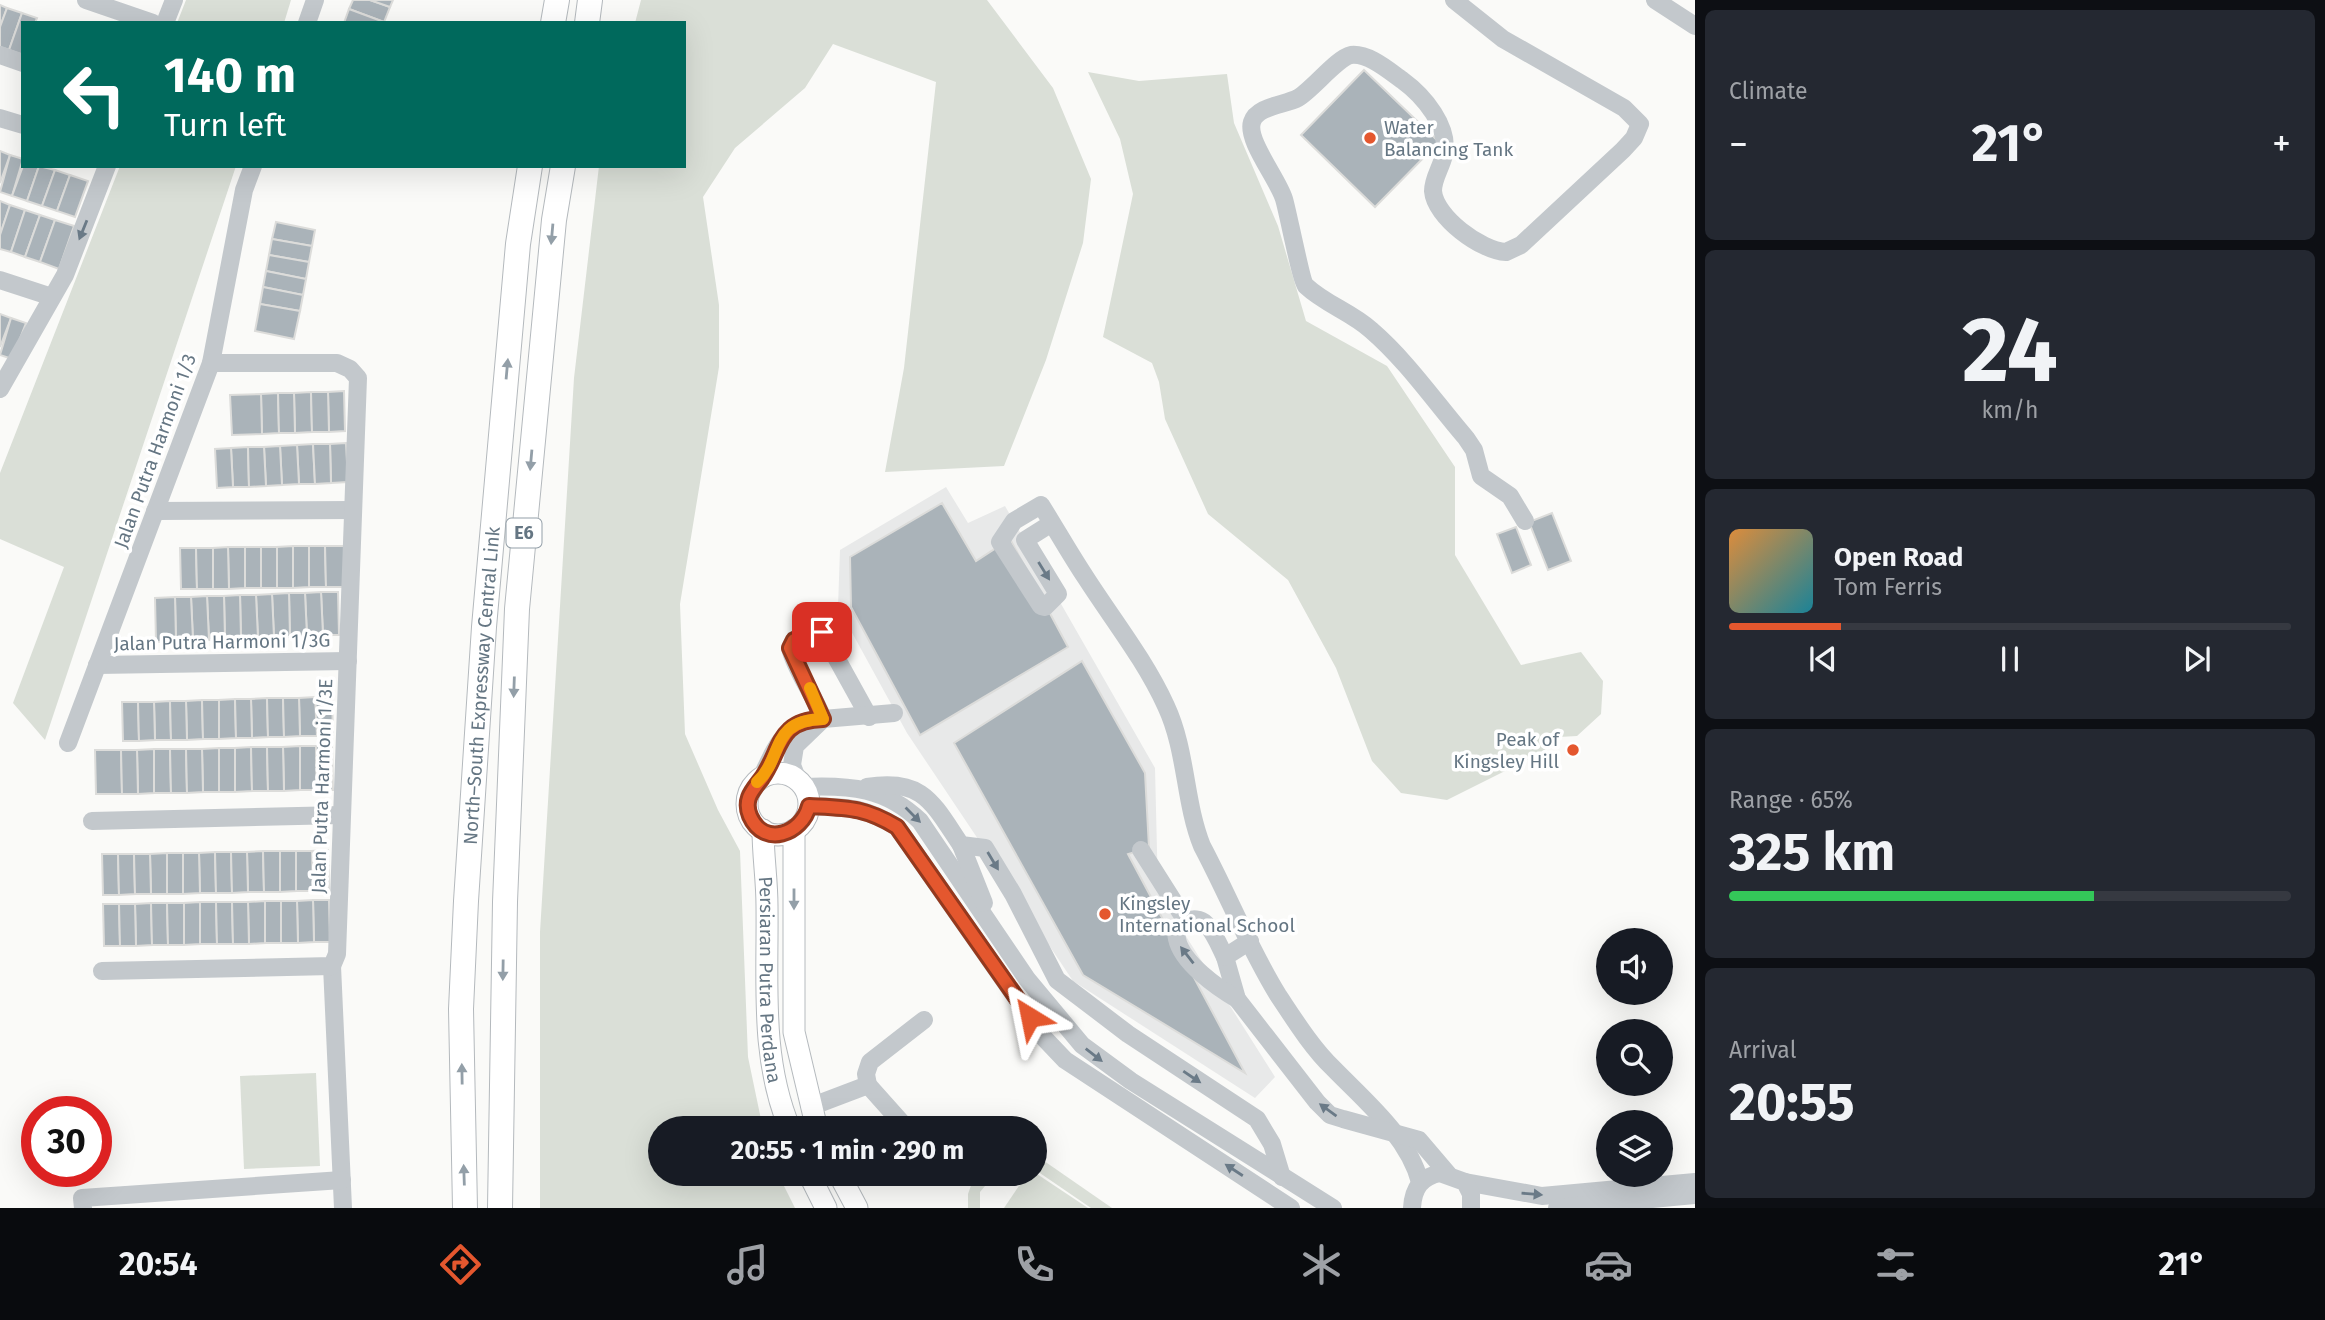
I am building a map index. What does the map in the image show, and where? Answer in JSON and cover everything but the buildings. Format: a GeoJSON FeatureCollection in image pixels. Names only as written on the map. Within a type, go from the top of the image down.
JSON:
{"type":"FeatureCollection","features":[{"type":"Feature","properties":{"kind":"highway"},"geometry":{"type":"LineString","coordinates":[[553,21],[557,0]]}},
{"type":"Feature","properties":{"kind":"highway"},"geometry":{"type":"LineString","coordinates":[[587,21],[590,0]]}},
{"type":"Feature","properties":{"kind":"highway","name":"North–South Expressway Central Link"},"geometry":{"type":"LineString","coordinates":[[465,1208],[461,1009],[466,901],[486,599],[518,244],[530,168]]}},
{"type":"Feature","properties":{"kind":"highway","name":"North–South Expressway Central Link"},"geometry":{"type":"LineString","coordinates":[[500,1208],[505,902],[517,609],[554,219],[563,168]]}},
{"type":"Feature","properties":{"kind":"main road"},"geometry":{"type":"LineString","coordinates":[[776,773],[804,791],[807,816],[794,830],[778,835],[763,830],[749,815],[747,804],[754,785],[761,778],[776,773]]}},
{"type":"Feature","properties":{"kind":"main road","name":"Persiaran Putra Perdana"},"geometry":{"type":"LineString","coordinates":[[763,830],[767,883],[768,1029],[773,1075],[786,1116]]}},
{"type":"Feature","properties":{"kind":"main road","name":"Persiaran Putra Perdana"},"geometry":{"type":"LineString","coordinates":[[794,830],[794,1032],[813,1116]]}},
{"type":"Feature","properties":{"kind":"main road"},"geometry":{"type":"LineString","coordinates":[[815,1186],[826,1208]]}},
{"type":"Feature","properties":{"kind":"main road"},"geometry":{"type":"LineString","coordinates":[[846,1186],[858,1208]]}},
{"type":"Feature","properties":{"kind":"street"},"geometry":{"type":"LineString","coordinates":[[86,0],[147,21]]}},
{"type":"Feature","properties":{"kind":"street"},"geometry":{"type":"LineString","coordinates":[[166,21],[174,0]]}},
{"type":"Feature","properties":{"kind":"street"},"geometry":{"type":"LineString","coordinates":[[308,21],[315,0]]}},
{"type":"Feature","properties":{"kind":"street"},"geometry":{"type":"LineString","coordinates":[[1454,0],[1503,39],[1624,108],[1640,124],[1634,138],[1623,150],[1521,245],[1506,252],[1480,246],[1442,212],[1433,190],[1434,180],[1444,157],[1444,135],[1415,90],[1370,59],[1359,55],[1343,58],[1307,92],[1257,115],[1252,121],[1253,137],[1283,193],[1304,285],[1323,300],[1358,320],[1382,340],[1466,438],[1474,450],[1482,476],[1510,496],[1525,521]]}},
{"type":"Feature","properties":{"kind":"street"},"geometry":{"type":"LineString","coordinates":[[1655,0],[1695,26]]}},
{"type":"Feature","properties":{"kind":"street"},"geometry":{"type":"LineString","coordinates":[[0,55],[21,62]]}},
{"type":"Feature","properties":{"kind":"street"},"geometry":{"type":"LineString","coordinates":[[0,118],[21,124]]}},
{"type":"Feature","properties":{"kind":"street"},"geometry":{"type":"LineString","coordinates":[[0,389],[65,275],[106,168]]}},
{"type":"Feature","properties":{"kind":"street","name":"Jalan Putra Harmoni 1/3"},"geometry":{"type":"LineString","coordinates":[[68,743],[211,363],[244,190],[252,168]]}},
{"type":"Feature","properties":{"kind":"street"},"geometry":{"type":"LineString","coordinates":[[0,280],[52,296]]}},
{"type":"Feature","properties":{"kind":"street","name":"Jalan Putra Harmoni 1/3E"},"geometry":{"type":"LineString","coordinates":[[211,363],[337,363],[350,369],[358,378],[337,954],[332,966],[343,1208]]}},
{"type":"Feature","properties":{"kind":"street"},"geometry":{"type":"LineString","coordinates":[[1014,521],[1058,594],[1045,607],[1041,606],[1000,542],[1014,521],[1041,505],[1114,618],[1166,706],[1179,740],[1195,827],[1278,994],[1331,1066],[1361,1094],[1410,1154],[1420,1182]]}},
{"type":"Feature","properties":{"kind":"street"},"geometry":{"type":"LineString","coordinates":[[155,511],[353,510]]}},
{"type":"Feature","properties":{"kind":"street"},"geometry":{"type":"LineString","coordinates":[[1025,540],[1052,523]]}},
{"type":"Feature","properties":{"kind":"street"},"geometry":{"type":"LineString","coordinates":[[823,719],[790,648],[794,640],[816,632],[826,637],[869,717]]}},
{"type":"Feature","properties":{"kind":"street","name":"Jalan Putra Harmoni 1/3G"},"geometry":{"type":"LineString","coordinates":[[97,665],[348,661]]}},
{"type":"Feature","properties":{"kind":"street"},"geometry":{"type":"LineString","coordinates":[[761,778],[779,739],[799,723],[894,713]]}},
{"type":"Feature","properties":{"kind":"street"},"geometry":{"type":"LineString","coordinates":[[823,719],[795,746],[792,765],[804,791],[870,811],[897,827],[1045,1039],[1065,1060],[1291,1208]]}},
{"type":"Feature","properties":{"kind":"street"},"geometry":{"type":"LineString","coordinates":[[804,791],[863,788],[892,783],[921,793],[940,813],[961,845],[980,887],[988,918]]}},
{"type":"Feature","properties":{"kind":"street"},"geometry":{"type":"LineString","coordinates":[[863,788],[904,805],[920,821],[1048,1008],[1082,1045],[1131,1082],[1333,1208]]}},
{"type":"Feature","properties":{"kind":"street"},"geometry":{"type":"LineString","coordinates":[[92,821],[342,815]]}},
{"type":"Feature","properties":{"kind":"street"},"geometry":{"type":"LineString","coordinates":[[961,845],[985,848],[1013,894],[1057,980],[1128,1034],[1257,1119],[1272,1144],[1282,1177]]}},
{"type":"Feature","properties":{"kind":"street"},"geometry":{"type":"LineString","coordinates":[[1141,850],[1186,921]]}},
{"type":"Feature","properties":{"kind":"street"},"geometry":{"type":"LineString","coordinates":[[1237,999],[1211,984],[1181,948],[1176,937],[1178,929],[1186,921],[1198,920],[1206,924],[1225,957],[1237,999],[1330,1115],[1419,1140],[1448,1174],[1465,1182],[1542,1196],[1581,1195],[1695,1182]]}},
{"type":"Feature","properties":{"kind":"street"},"geometry":{"type":"LineString","coordinates":[[1225,957],[1250,941]]}},
{"type":"Feature","properties":{"kind":"street"},"geometry":{"type":"LineString","coordinates":[[102,971],[332,966]]}},
{"type":"Feature","properties":{"kind":"street"},"geometry":{"type":"LineString","coordinates":[[896,1116],[868,1085],[866,1074],[870,1062],[924,1020]]}},
{"type":"Feature","properties":{"kind":"street"},"geometry":{"type":"LineString","coordinates":[[810,1107],[868,1085]]}},
{"type":"Feature","properties":{"kind":"street"},"geometry":{"type":"LineString","coordinates":[[1411,1208],[1415,1189],[1420,1182],[1433,1174],[1448,1174]]}},
{"type":"Feature","properties":{"kind":"street"},"geometry":{"type":"LineString","coordinates":[[83,1203],[342,1180]]}},
{"type":"Feature","properties":{"kind":"street"},"geometry":{"type":"LineString","coordinates":[[1465,1182],[1471,1194],[1471,1208]]}},
{"type":"Feature","properties":{"kind":"street"},"geometry":{"type":"LineString","coordinates":[[1558,1208],[1695,1195]]}},
{"type":"Feature","properties":{"kind":"shaded area"},"geometry":{"type":"Polygon","coordinates":[[[186,0],[291,0],[285,21],[178,21],[186,0]]]}},
{"type":"Feature","properties":{"kind":"shaded area"},"geometry":{"type":"Polygon","coordinates":[[[641,0],[987,0],[1053,88],[1091,179],[1083,243],[1046,360],[1004,466],[885,472],[904,368],[936,82],[833,44],[805,88],[735,148],[703,197],[719,305],[719,367],[680,604],[685,734],[718,810],[740,851],[748,1057],[760,1116],[648,1116],[648,1186],[784,1186],[795,1208],[540,1208],[540,932],[574,378],[599,168],[686,168],[686,21],[636,21],[641,0]]]}},
{"type":"Feature","properties":{"kind":"shaded area"},"geometry":{"type":"Polygon","coordinates":[[[1088,72],[1139,81],[1227,74],[1234,123],[1278,226],[1306,321],[1387,366],[1455,467],[1455,555],[1521,665],[1581,652],[1603,681],[1601,714],[1577,736],[1559,737],[1541,753],[1447,800],[1401,793],[1372,761],[1336,668],[1288,580],[1208,514],[1165,419],[1159,382],[1152,363],[1103,337],[1133,194],[1120,139],[1088,72]]]}},
{"type":"Feature","properties":{"kind":"shaded area"},"geometry":{"type":"Polygon","coordinates":[[[119,168],[235,168],[45,740],[13,703],[64,567],[0,539],[0,473],[119,168]]]}},
{"type":"Feature","properties":{"kind":"shaded area"},"geometry":{"type":"Polygon","coordinates":[[[946,487],[968,523],[1005,506],[1155,768],[1158,892],[1275,1077],[1255,1098],[1073,981],[907,733],[838,607],[840,550],[946,487]]]}},
{"type":"Feature","properties":{"kind":"shaded area"},"geometry":{"type":"Polygon","coordinates":[[[316,1073],[320,1166],[244,1169],[240,1076],[316,1073]]]}},
{"type":"Feature","properties":{"kind":"shaded area"},"geometry":{"type":"Polygon","coordinates":[[[1047,1163],[1112,1208],[1091,1208],[1047,1178],[1047,1163]]]}},
{"type":"Feature","properties":{"kind":"shaded area"},"geometry":{"type":"Polygon","coordinates":[[[1047,1181],[1088,1208],[1004,1208],[1019,1186],[1047,1186],[1047,1181]]]}},
{"type":"Feature","properties":{"kind":"shaded area"},"geometry":{"type":"Polygon","coordinates":[[[971,1186],[985,1186],[980,1192],[980,1208],[968,1208],[971,1186]]]}},
{"type":"Feature","properties":{"kind":"slow traffic"},"geometry":{"type":"LineString","coordinates":[[757,782],[779,739],[786,732],[799,723],[823,719],[810,688]]}},
{"type":"Feature","properties":{"kind":"place","name":"Water Balancing Tank"},"geometry":{"type":"Point","coordinates":[1370,138]}},
{"type":"Feature","properties":{"kind":"place","name":"Peak of Kingsley Hill"},"geometry":{"type":"Point","coordinates":[1573,750]}},
{"type":"Feature","properties":{"kind":"place","name":"Kingsley International School"},"geometry":{"type":"Point","coordinates":[1105,914]}},
{"type":"Feature","properties":{"kind":"route"},"geometry":{"type":"LineString","coordinates":[[822,632],[794,640],[790,648],[823,719],[799,723],[779,739],[761,778],[749,794],[749,815],[763,830],[778,835],[794,830],[802,824],[809,806],[853,807],[870,811],[897,827],[909,840],[1030,1017]]}}]}
